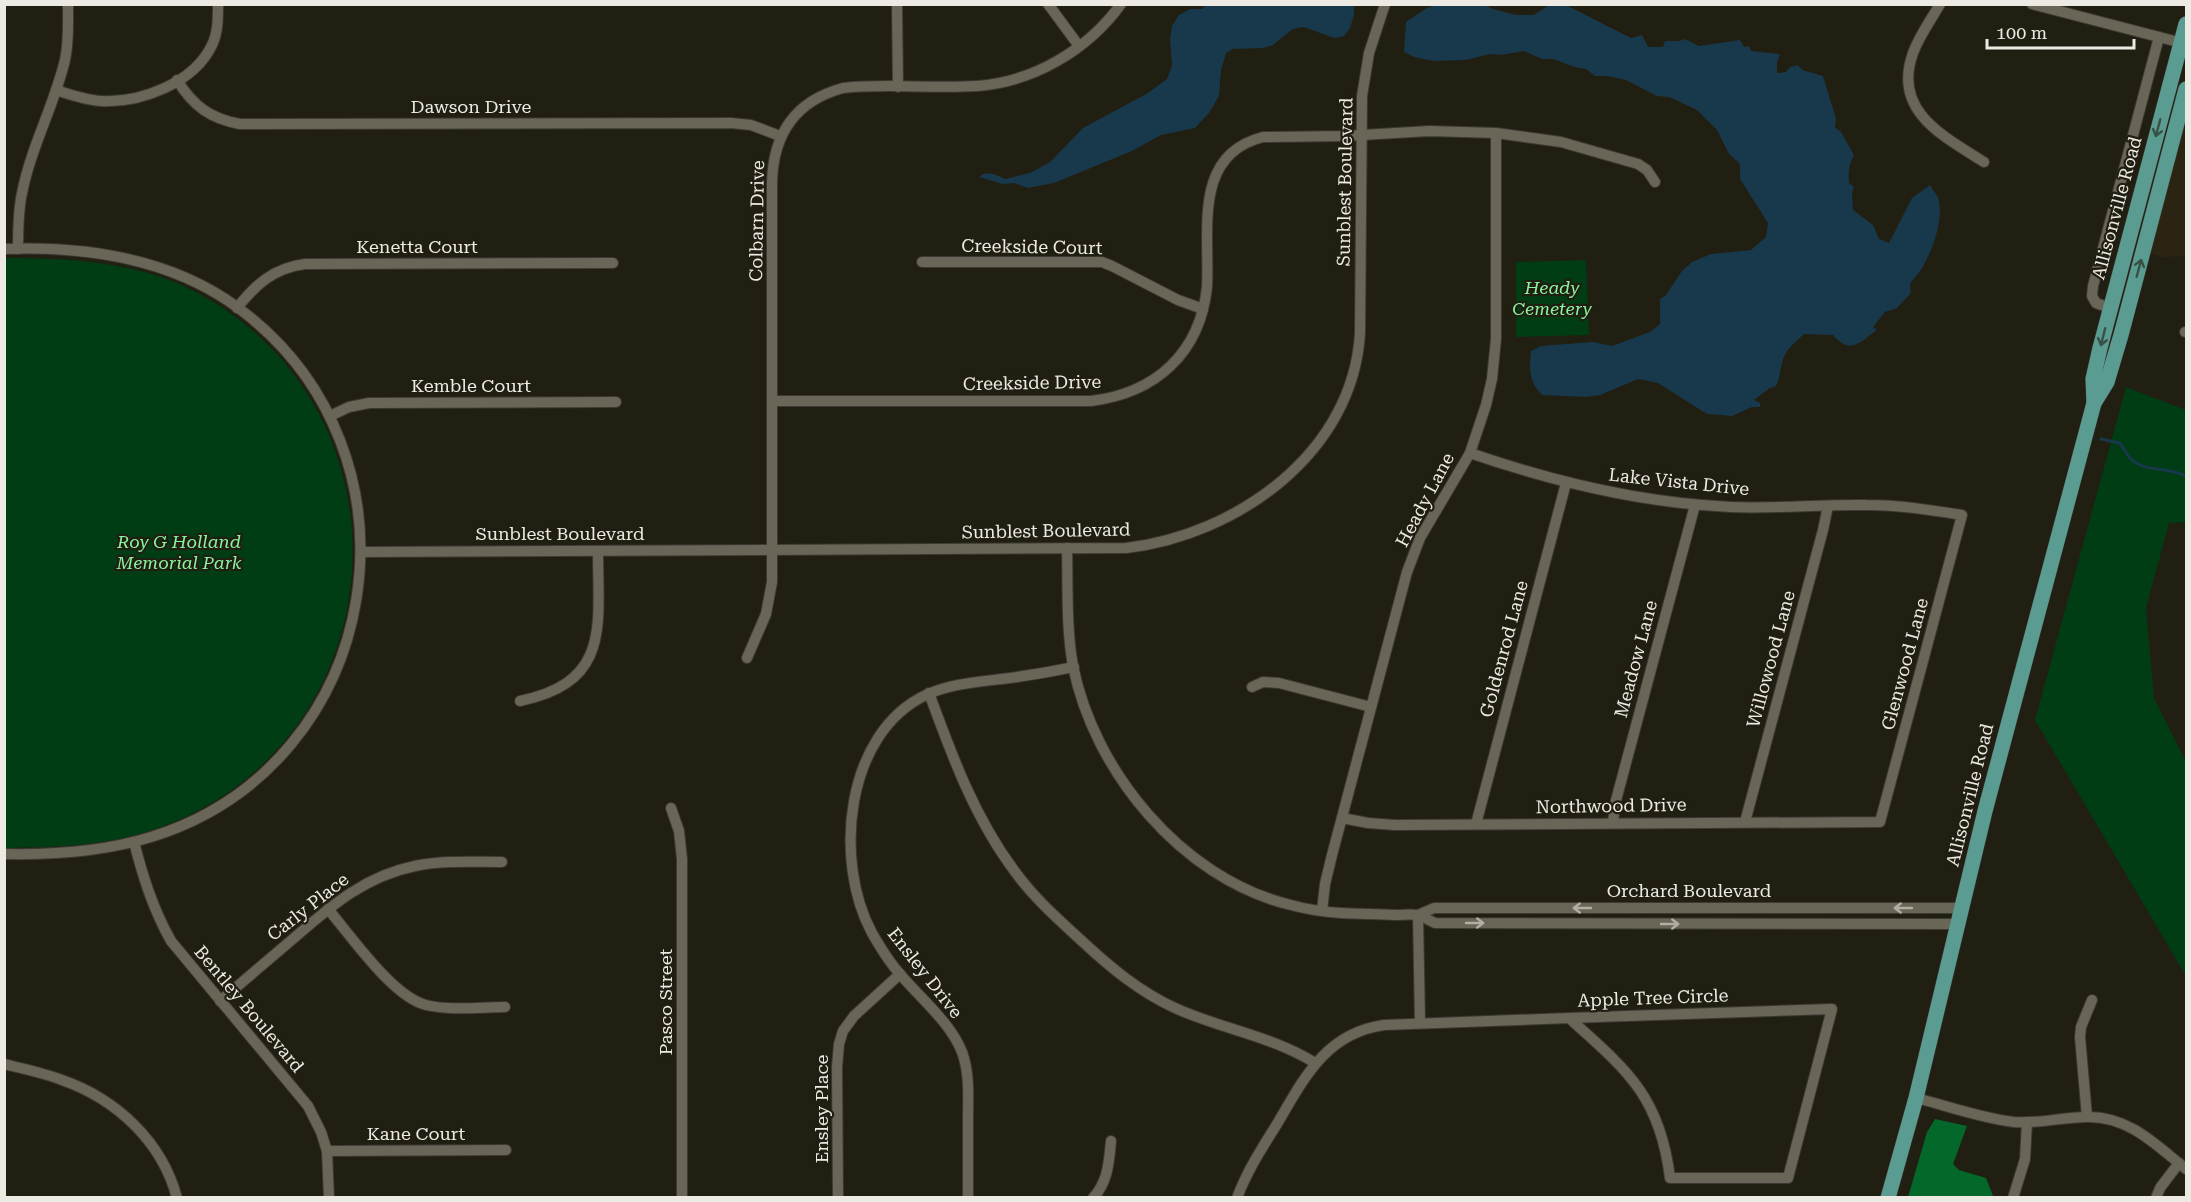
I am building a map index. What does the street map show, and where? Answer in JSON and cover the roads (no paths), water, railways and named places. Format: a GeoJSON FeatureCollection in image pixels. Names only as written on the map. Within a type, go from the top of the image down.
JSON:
{"type":"FeatureCollection","features":[{"type":"Feature","properties":{"kind":"main road","name":"Allisonville Road"},"geometry":{"type":"LineString","coordinates":[[2094,403],[2093,379],[2110,308],[2184,43],[2187,24]]}},
{"type":"Feature","properties":{"kind":"main road","name":"Allisonville Road"},"geometry":{"type":"LineString","coordinates":[[1888,1197],[1916,1098],[1956,924],[2094,403],[2110,373],[2187,89]]}},
{"type":"Feature","properties":{"kind":"street"},"geometry":{"type":"LineString","coordinates":[[18,249],[20,205],[25,181],[56,90],[67,46],[68,4]]}},
{"type":"Feature","properties":{"kind":"street"},"geometry":{"type":"LineString","coordinates":[[56,90],[88,99],[119,100],[147,94],[177,80],[198,66],[212,46],[217,30],[218,4]]}},
{"type":"Feature","properties":{"kind":"street"},"geometry":{"type":"LineString","coordinates":[[897,4],[898,87]]}},
{"type":"Feature","properties":{"kind":"street"},"geometry":{"type":"LineString","coordinates":[[1048,4],[1079,46]]}},
{"type":"Feature","properties":{"kind":"street","name":"Colbarn Drive"},"geometry":{"type":"LineString","coordinates":[[747,658],[768,606],[772,582],[772,171],[780,136],[804,107],[823,95],[852,87],[959,87],[994,84],[1037,71],[1079,46],[1104,24],[1120,4]]}},
{"type":"Feature","properties":{"kind":"street","name":"Sunblest Boulevard"},"geometry":{"type":"LineString","coordinates":[[361,552],[1126,548],[1178,539],[1241,512],[1299,465],[1320,440],[1348,390],[1359,354],[1361,135],[1365,73],[1376,26],[1385,4]]}},
{"type":"Feature","properties":{"kind":"street"},"geometry":{"type":"LineString","coordinates":[[1940,4],[1913,54],[1908,75],[1910,90],[1918,112],[1929,125],[1984,162]]}},
{"type":"Feature","properties":{"kind":"street"},"geometry":{"type":"LineString","coordinates":[[2032,4],[2184,43]]}},
{"type":"Feature","properties":{"kind":"street"},"geometry":{"type":"LineString","coordinates":[[2110,308],[2099,305],[2093,300],[2092,286],[2159,37]]}},
{"type":"Feature","properties":{"kind":"street","name":"Dawson Drive"},"geometry":{"type":"LineString","coordinates":[[177,80],[190,99],[203,111],[218,119],[240,124],[731,123],[751,125],[780,136]]}},
{"type":"Feature","properties":{"kind":"street","name":"Creekside Drive"},"geometry":{"type":"LineString","coordinates":[[772,401],[1091,401],[1107,399],[1138,389],[1166,371],[1192,339],[1203,309],[1207,287],[1210,192],[1215,175],[1228,155],[1250,140],[1263,137],[1361,135],[1429,130],[1496,133],[1553,140],[1600,152],[1638,164],[1647,170],[1655,182]]}},
{"type":"Feature","properties":{"kind":"street","name":"Heady Lane"},"geometry":{"type":"LineString","coordinates":[[1323,911],[1325,884],[1407,572],[1415,549],[1470,453],[1489,395],[1495,352],[1496,133]]}},
{"type":"Feature","properties":{"kind":"street"},"geometry":{"type":"LineString","coordinates":[[4,249],[79,251],[140,262],[198,284],[237,308],[263,329],[302,373],[330,416],[353,482],[360,526],[361,552],[358,599],[344,652],[332,681],[303,728],[277,759],[234,797],[180,827],[134,842],[98,850],[61,854],[4,854]]}},
{"type":"Feature","properties":{"kind":"street","name":"Creekside Court"},"geometry":{"type":"LineString","coordinates":[[922,262],[1102,262],[1178,300],[1203,309]]}},
{"type":"Feature","properties":{"kind":"street","name":"Kenetta Court"},"geometry":{"type":"LineString","coordinates":[[237,308],[261,281],[279,270],[297,265],[613,263]]}},
{"type":"Feature","properties":{"kind":"street","name":"Kemble Court"},"geometry":{"type":"LineString","coordinates":[[330,416],[349,407],[369,403],[616,402]]}},
{"type":"Feature","properties":{"kind":"street","name":"Lake Vista Drive"},"geometry":{"type":"LineString","coordinates":[[1470,453],[1566,483],[1650,499],[1762,508],[1884,505],[1962,515]]}},
{"type":"Feature","properties":{"kind":"street","name":"Goldenrod Lane"},"geometry":{"type":"LineString","coordinates":[[1476,824],[1566,483]]}},
{"type":"Feature","properties":{"kind":"street","name":"Meadow Lane"},"geometry":{"type":"LineString","coordinates":[[1612,823],[1695,504]]}},
{"type":"Feature","properties":{"kind":"street","name":"Willowood Lane"},"geometry":{"type":"LineString","coordinates":[[1745,822],[1828,506]]}},
{"type":"Feature","properties":{"kind":"street","name":"Glenwood Lane"},"geometry":{"type":"LineString","coordinates":[[1881,822],[1962,515]]}},
{"type":"Feature","properties":{"kind":"street","name":"Orchard Boulevard"},"geometry":{"type":"LineString","coordinates":[[1067,548],[1068,619],[1074,668],[1084,706],[1107,755],[1127,788],[1157,825],[1200,861],[1230,880],[1274,900],[1323,911],[1418,915],[1435,923],[1956,924]]}},
{"type":"Feature","properties":{"kind":"street"},"geometry":{"type":"LineString","coordinates":[[520,701],[548,695],[559,689],[580,672],[587,661],[598,633],[598,551]]}},
{"type":"Feature","properties":{"kind":"street","name":"Ensley Drive"},"geometry":{"type":"LineString","coordinates":[[968,1197],[968,1089],[964,1058],[957,1042],[900,974],[872,932],[858,894],[850,849],[852,809],[864,767],[879,737],[901,710],[929,693],[961,684],[1074,668]]}},
{"type":"Feature","properties":{"kind":"street"},"geometry":{"type":"LineString","coordinates":[[1252,687],[1263,682],[1279,683],[1371,707]]}},
{"type":"Feature","properties":{"kind":"street"},"geometry":{"type":"LineString","coordinates":[[929,693],[962,780],[988,831],[1016,874],[1058,919],[1115,971],[1152,996],[1192,1015],[1279,1044],[1315,1063]]}},
{"type":"Feature","properties":{"kind":"street","name":"Pasco Street"},"geometry":{"type":"LineString","coordinates":[[671,808],[679,831],[682,859],[682,1197]]}},
{"type":"Feature","properties":{"kind":"street","name":"Northwood Drive"},"geometry":{"type":"LineString","coordinates":[[1342,818],[1378,824],[1881,822]]}},
{"type":"Feature","properties":{"kind":"street","name":"Bentley Boulevard"},"geometry":{"type":"LineString","coordinates":[[134,842],[148,895],[171,941],[308,1106],[319,1126],[327,1151],[329,1197]]}},
{"type":"Feature","properties":{"kind":"street","name":"Carly Place"},"geometry":{"type":"LineString","coordinates":[[220,1001],[328,909],[354,889],[371,880],[408,867],[440,863],[502,862]]}},
{"type":"Feature","properties":{"kind":"street","name":"Orchard Boulevard"},"geometry":{"type":"LineString","coordinates":[[1418,915],[1434,908],[1961,908]]}},
{"type":"Feature","properties":{"kind":"street"},"geometry":{"type":"LineString","coordinates":[[328,909],[395,987],[411,999],[438,1007],[506,1007]]}},
{"type":"Feature","properties":{"kind":"street"},"geometry":{"type":"LineString","coordinates":[[1418,915],[1419,1023]]}},
{"type":"Feature","properties":{"kind":"street","name":"Ensley Place"},"geometry":{"type":"LineString","coordinates":[[838,1197],[837,1067],[839,1044],[843,1031],[854,1016],[900,974]]}},
{"type":"Feature","properties":{"kind":"street"},"geometry":{"type":"LineString","coordinates":[[2087,1117],[2080,1037],[2081,1027],[2092,1000]]}},
{"type":"Feature","properties":{"kind":"street","name":"Apple Tree Circle"},"geometry":{"type":"LineString","coordinates":[[1832,1010],[1788,1178],[1670,1178],[1667,1153],[1659,1127],[1642,1093],[1616,1061],[1569,1018],[1832,1010]]}},
{"type":"Feature","properties":{"kind":"street"},"geometry":{"type":"LineString","coordinates":[[1237,1197],[1250,1167],[1315,1063],[1338,1042],[1361,1031],[1384,1025],[1569,1018]]}},
{"type":"Feature","properties":{"kind":"street"},"geometry":{"type":"LineString","coordinates":[[4,1064],[61,1079],[80,1087],[120,1112],[139,1129],[155,1150],[177,1197]]}},
{"type":"Feature","properties":{"kind":"street"},"geometry":{"type":"LineString","coordinates":[[1916,1098],[1993,1118],[2027,1122],[2087,1117],[2122,1123],[2153,1141],[2183,1166],[2160,1188],[2156,1197]]}},
{"type":"Feature","properties":{"kind":"street"},"geometry":{"type":"LineString","coordinates":[[2013,1197],[2025,1159],[2027,1122]]}},
{"type":"Feature","properties":{"kind":"street"},"geometry":{"type":"LineString","coordinates":[[1093,1197],[1102,1187],[1106,1176],[1111,1141]]}},
{"type":"Feature","properties":{"kind":"street","name":"Kane Court"},"geometry":{"type":"LineString","coordinates":[[327,1151],[506,1150]]}},
{"type":"Feature","properties":{"kind":"water"},"geometry":{"type":"Polygon","coordinates":[[[1207,4],[1354,5],[1354,15],[1350,28],[1344,36],[1334,38],[1304,27],[1293,29],[1273,45],[1263,48],[1233,49],[1226,53],[1221,70],[1219,96],[1209,113],[1195,128],[1161,135],[1132,151],[1054,183],[1028,188],[1014,183],[1003,184],[979,177],[988,173],[1005,179],[1030,173],[1050,162],[1083,128],[1148,93],[1167,79],[1172,65],[1170,39],[1172,26],[1179,15],[1190,9],[1202,9],[1207,4]]]}},
{"type":"Feature","properties":{"kind":"water"},"geometry":{"type":"Polygon","coordinates":[[[1564,4],[1631,38],[1642,35],[1648,47],[1663,47],[1665,41],[1685,39],[1699,46],[1740,40],[1744,47],[1749,46],[1751,51],[1780,54],[1777,73],[1786,72],[1790,67],[1798,65],[1802,70],[1823,76],[1836,119],[1835,127],[1841,132],[1854,155],[1849,175],[1849,183],[1854,187],[1853,210],[1873,225],[1879,239],[1889,243],[1912,198],[1930,185],[1938,199],[1940,211],[1933,245],[1922,267],[1910,283],[1911,293],[1897,308],[1885,312],[1873,327],[1877,330],[1861,342],[1851,346],[1845,345],[1833,335],[1804,334],[1786,353],[1776,386],[1754,400],[1760,403],[1760,407],[1752,407],[1732,416],[1707,414],[1658,383],[1638,379],[1600,395],[1587,397],[1542,395],[1531,375],[1531,351],[1541,346],[1593,342],[1612,346],[1650,332],[1660,324],[1660,299],[1666,295],[1682,271],[1692,262],[1711,254],[1751,250],[1766,237],[1768,223],[1740,179],[1740,164],[1729,154],[1717,130],[1697,110],[1669,97],[1657,96],[1626,80],[1595,76],[1586,69],[1553,59],[1542,59],[1524,51],[1501,55],[1490,54],[1466,60],[1434,61],[1414,57],[1404,52],[1406,22],[1427,8],[1436,5],[1485,5],[1516,15],[1534,15],[1549,5],[1564,4]]]}},
{"type":"Feature","properties":{"kind":"waterway"},"geometry":{"type":"LineString","coordinates":[[2101,439],[2119,443],[2131,459],[2143,466],[2186,476]]}},
{"type":"Feature","properties":{"kind":"park label","name":"Heady Cemetery"},"geometry":{"type":"Point","coordinates":[1552,298]}},
{"type":"Feature","properties":{"kind":"park label","name":"Roy G Holland Memorial Park"},"geometry":{"type":"Point","coordinates":[179,552]}}]}
